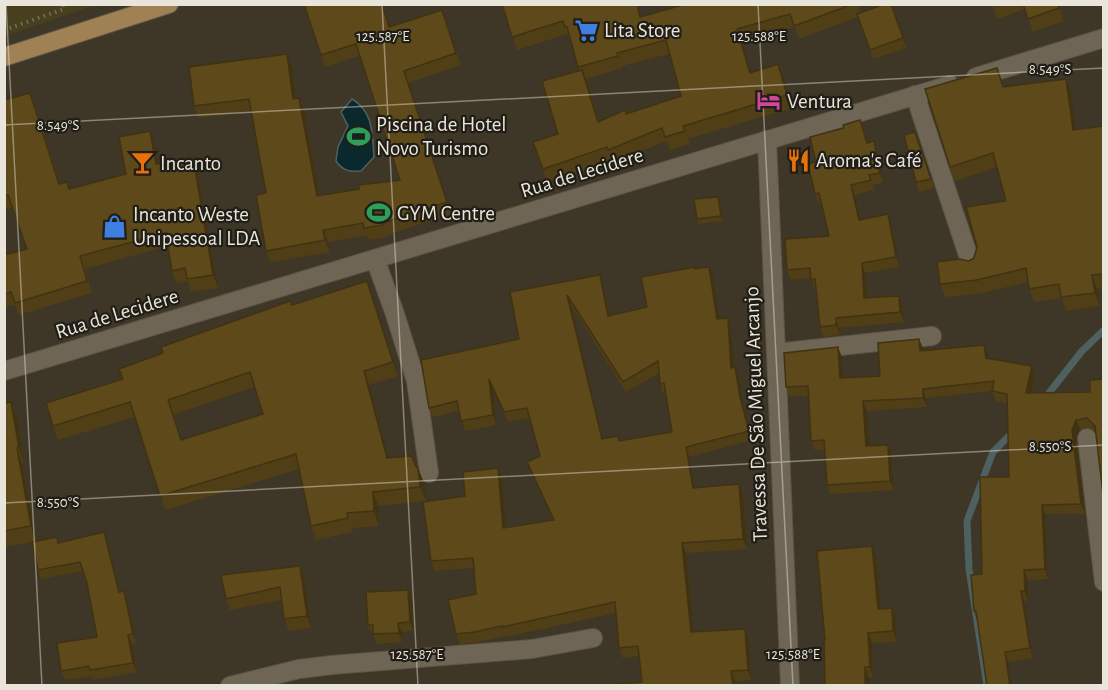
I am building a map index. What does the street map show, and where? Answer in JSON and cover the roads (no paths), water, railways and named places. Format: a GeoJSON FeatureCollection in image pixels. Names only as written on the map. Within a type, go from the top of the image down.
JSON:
{"type":"FeatureCollection","features":[{"type":"Feature","properties":{"kind":"main road"},"geometry":{"type":"LineString","coordinates":[[4,57],[169,4]]}},
{"type":"Feature","properties":{"kind":"street","name":"Rua de Lecidere"},"geometry":{"type":"LineString","coordinates":[[4,371],[1104,38]]}},
{"type":"Feature","properties":{"kind":"street"},"geometry":{"type":"LineString","coordinates":[[915,95],[971,264]]}},
{"type":"Feature","properties":{"kind":"street","name":"Travessa De São Miguel Arcanjo"},"geometry":{"type":"LineString","coordinates":[[767,140],[790,686]]}},
{"type":"Feature","properties":{"kind":"street"},"geometry":{"type":"LineString","coordinates":[[375,259],[416,381],[429,473]]}},
{"type":"Feature","properties":{"kind":"street"},"geometry":{"type":"LineString","coordinates":[[776,353],[932,336]]}},
{"type":"Feature","properties":{"kind":"street"},"geometry":{"type":"LineString","coordinates":[[1087,438],[1104,582]]}},
{"type":"Feature","properties":{"kind":"street"},"geometry":{"type":"LineString","coordinates":[[230,686],[299,669],[364,661],[532,649],[593,638]]}},
{"type":"Feature","properties":{"kind":"water","name":"Piscina de Hotel Novo Turismo"},"geometry":{"type":"Polygon","coordinates":[[[352,99],[364,110],[372,132],[374,157],[361,171],[347,170],[336,161],[338,147],[348,126],[341,112],[352,99]]]}},
{"type":"Feature","properties":{"kind":"waterway"},"geometry":{"type":"LineString","coordinates":[[1045,398],[1082,351],[1104,330]]}},
{"type":"Feature","properties":{"kind":"waterway"},"geometry":{"type":"LineString","coordinates":[[987,686],[969,569],[967,521],[993,452],[1015,430]]}},
{"type":"Feature","properties":{"kind":"place","name":"Lita Store"},"geometry":{"type":"Point","coordinates":[586,30]}},
{"type":"Feature","properties":{"kind":"place","name":"Ventura"},"geometry":{"type":"Point","coordinates":[769,101]}},
{"type":"Feature","properties":{"kind":"place","name":"Piscina de Hotel Novo Turismo"},"geometry":{"type":"Point","coordinates":[358,136]}},
{"type":"Feature","properties":{"kind":"place","name":"Aroma's Café"},"geometry":{"type":"Point","coordinates":[798,160]}},
{"type":"Feature","properties":{"kind":"place","name":"Incanto"},"geometry":{"type":"Point","coordinates":[142,163]}},
{"type":"Feature","properties":{"kind":"place","name":"GYM Centre"},"geometry":{"type":"Point","coordinates":[379,213]}},
{"type":"Feature","properties":{"kind":"place","name":"Incanto Weste Unipessoal LDA"},"geometry":{"type":"Point","coordinates":[115,226]}}]}
